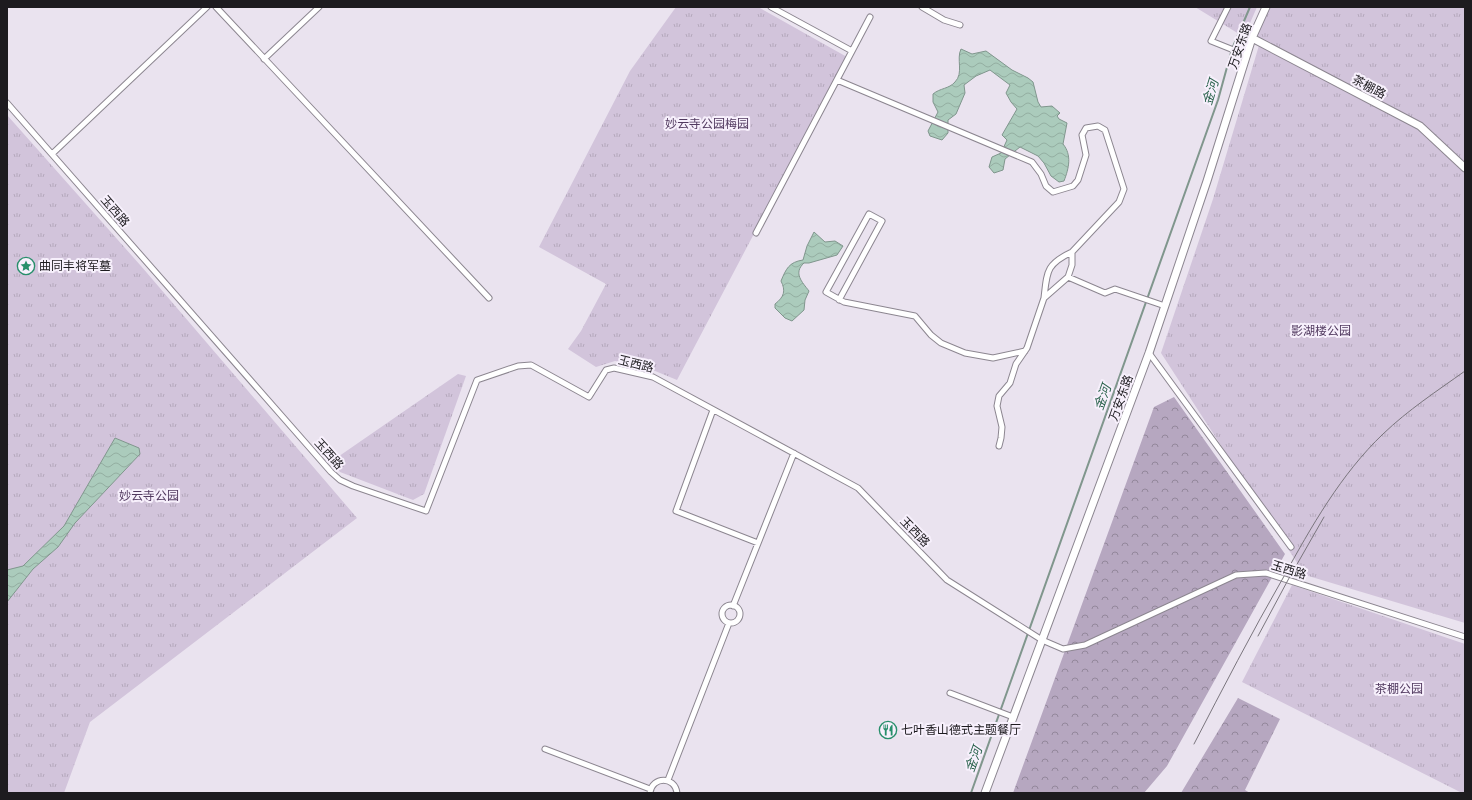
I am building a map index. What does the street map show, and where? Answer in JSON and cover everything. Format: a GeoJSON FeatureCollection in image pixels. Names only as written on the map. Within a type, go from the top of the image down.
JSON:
{"type":"FeatureCollection","features":[{"type":"Feature","properties":{"kind":"street"},"geometry":{"type":"LineString","coordinates":[[52,154],[207,7]]}},
{"type":"Feature","properties":{"kind":"street"},"geometry":{"type":"LineString","coordinates":[[216,7],[489,298]]}},
{"type":"Feature","properties":{"kind":"street"},"geometry":{"type":"LineString","coordinates":[[264,59],[319,7]]}},
{"type":"Feature","properties":{"kind":"street"},"geometry":{"type":"LineString","coordinates":[[771,7],[852,51]]}},
{"type":"Feature","properties":{"kind":"street"},"geometry":{"type":"LineString","coordinates":[[922,7],[944,20],[960,25]]}},
{"type":"Feature","properties":{"kind":"street"},"geometry":{"type":"LineString","coordinates":[[1228,7],[1212,41],[1246,57]]}},
{"type":"Feature","properties":{"kind":"street","name":"万安东路"},"geometry":{"type":"LineString","coordinates":[[985,793],[1149,353],[1207,181],[1252,38],[1266,7]]}},
{"type":"Feature","properties":{"kind":"street"},"geometry":{"type":"LineString","coordinates":[[756,234],[870,17]]}},
{"type":"Feature","properties":{"kind":"street","name":"茶棚路"},"geometry":{"type":"LineString","coordinates":[[1252,38],[1420,126],[1465,168]]}},
{"type":"Feature","properties":{"kind":"street"},"geometry":{"type":"LineString","coordinates":[[837,80],[1032,162],[1042,174],[1046,186],[1053,192],[1073,186],[1078,180],[1086,155],[1082,135],[1086,128],[1098,126],[1105,130],[1124,188],[1119,202],[1072,252],[1058,258],[1047,273],[1044,298],[1025,351],[1016,364],[1010,383],[999,396],[997,406],[1002,427],[1002,438],[999,446]]}},
{"type":"Feature","properties":{"kind":"street","name":"玉西路"},"geometry":{"type":"LineString","coordinates":[[7,103],[331,472],[340,480],[354,486],[426,511],[476,380],[518,366],[531,365],[589,398],[606,370],[614,368],[653,377],[858,488],[947,580],[1042,640],[1063,649],[1085,645],[1236,575],[1266,573],[1465,637]]}},
{"type":"Feature","properties":{"kind":"street"},"geometry":{"type":"LineString","coordinates":[[839,300],[882,221],[869,214],[826,292],[839,300],[844,302],[915,316],[931,335],[941,343],[965,352],[992,358],[1025,351]]}},
{"type":"Feature","properties":{"kind":"street"},"geometry":{"type":"LineString","coordinates":[[1044,298],[1068,277],[1072,265],[1072,252]]}},
{"type":"Feature","properties":{"kind":"street"},"geometry":{"type":"LineString","coordinates":[[1068,277],[1105,293],[1115,289],[1165,306]]}},
{"type":"Feature","properties":{"kind":"street"},"geometry":{"type":"LineString","coordinates":[[1149,353],[1291,547]]}},
{"type":"Feature","properties":{"kind":"street"},"geometry":{"type":"LineString","coordinates":[[713,410],[676,511],[758,543]]}},
{"type":"Feature","properties":{"kind":"street"},"geometry":{"type":"LineString","coordinates":[[734,606],[794,453]]}},
{"type":"Feature","properties":{"kind":"street"},"geometry":{"type":"LineString","coordinates":[[734,606],[739,612],[739,617],[736,622],[729,623],[723,619],[722,613],[725,608],[734,606]]}},
{"type":"Feature","properties":{"kind":"street"},"geometry":{"type":"LineString","coordinates":[[668,780],[729,623]]}},
{"type":"Feature","properties":{"kind":"street"},"geometry":{"type":"LineString","coordinates":[[950,693],[1013,717]]}},
{"type":"Feature","properties":{"kind":"street"},"geometry":{"type":"LineString","coordinates":[[545,748],[650,791],[654,783],[659,780],[668,780],[674,786],[677,793]]}},
{"type":"Feature","properties":{"kind":"green space","name":"妙云寺公园梅园"},"geometry":{"type":"Polygon","coordinates":[[[676,7],[758,7],[847,57],[677,380],[643,366],[615,361],[596,367],[568,349],[581,331],[606,284],[539,247],[630,71],[676,7]]]}},
{"type":"Feature","properties":{"kind":"green space"},"geometry":{"type":"Polygon","coordinates":[[[1195,7],[1257,7],[1244,37],[1195,7]]]}},
{"type":"Feature","properties":{"kind":"green space","name":"影湖楼公园"},"geometry":{"type":"Polygon","coordinates":[[[1269,7],[1465,7],[1465,623],[1305,575],[1161,353],[1213,199],[1260,42],[1257,39],[1257,35],[1269,7]]]}},
{"type":"Feature","properties":{"kind":"green space","name":"妙云寺公园"},"geometry":{"type":"Polygon","coordinates":[[[7,115],[141,266],[357,518],[90,722],[64,793],[7,793],[7,115]]]}},
{"type":"Feature","properties":{"kind":"green space"},"geometry":{"type":"Polygon","coordinates":[[[458,374],[466,376],[424,494],[413,500],[340,472],[332,461],[458,374]]]}},
{"type":"Feature","properties":{"kind":"green space"},"geometry":{"type":"Polygon","coordinates":[[[1174,397],[1285,554],[1167,766],[1144,793],[1013,793],[1154,407],[1174,397]]]}},
{"type":"Feature","properties":{"kind":"green space","name":"茶棚公园"},"geometry":{"type":"Polygon","coordinates":[[[1292,585],[1465,644],[1465,793],[1462,793],[1242,682],[1292,585]]]}},
{"type":"Feature","properties":{"kind":"green space"},"geometry":{"type":"Polygon","coordinates":[[[1238,698],[1280,719],[1245,790],[1250,793],[1181,793],[1238,698]]]}},
{"type":"Feature","properties":{"kind":"water"},"geometry":{"type":"Polygon","coordinates":[[[961,49],[972,54],[986,51],[1012,70],[1028,78],[1033,82],[1038,102],[1041,107],[1052,106],[1060,113],[1057,116],[1059,119],[1067,123],[1063,144],[1069,157],[1064,181],[1059,182],[1051,176],[1044,163],[1038,156],[1020,147],[1005,159],[1003,170],[994,173],[989,167],[992,157],[1001,153],[1007,140],[1002,135],[1017,109],[1006,93],[1010,85],[990,70],[976,76],[964,85],[965,93],[956,114],[948,120],[948,133],[942,140],[930,136],[928,131],[938,112],[933,102],[933,94],[950,86],[958,78],[961,49]]]}},
{"type":"Feature","properties":{"kind":"water"},"geometry":{"type":"Polygon","coordinates":[[[814,232],[825,242],[835,241],[843,246],[837,255],[804,263],[801,267],[799,270],[800,277],[809,291],[805,300],[804,310],[792,321],[785,318],[775,308],[775,304],[780,299],[784,291],[781,281],[785,273],[791,264],[803,260],[807,246],[814,232]]]}},
{"type":"Feature","properties":{"kind":"water"},"geometry":{"type":"Polygon","coordinates":[[[115,438],[139,448],[140,454],[75,523],[58,547],[33,569],[7,602],[7,570],[23,566],[64,526],[115,438]]]}},
{"type":"Feature","properties":{"kind":"waterway","name":"金河"},"geometry":{"type":"LineString","coordinates":[[971,793],[1218,100],[1232,49],[1250,7]]}},
{"type":"Feature","properties":{"kind":"tram line"},"geometry":{"type":"LineString","coordinates":[[1194,744],[1249,639],[1316,521],[1340,484],[1383,434],[1402,417],[1465,371]]}},
{"type":"Feature","properties":{"kind":"tram line"},"geometry":{"type":"LineString","coordinates":[[1258,636],[1324,517]]}},
{"type":"Feature","properties":{"kind":"place","name":"曲同丰将军墓"},"geometry":{"type":"Point","coordinates":[26,266]}},
{"type":"Feature","properties":{"kind":"place","name":"七叶香山德式主题餐厅"},"geometry":{"type":"Point","coordinates":[888,730]}}]}
